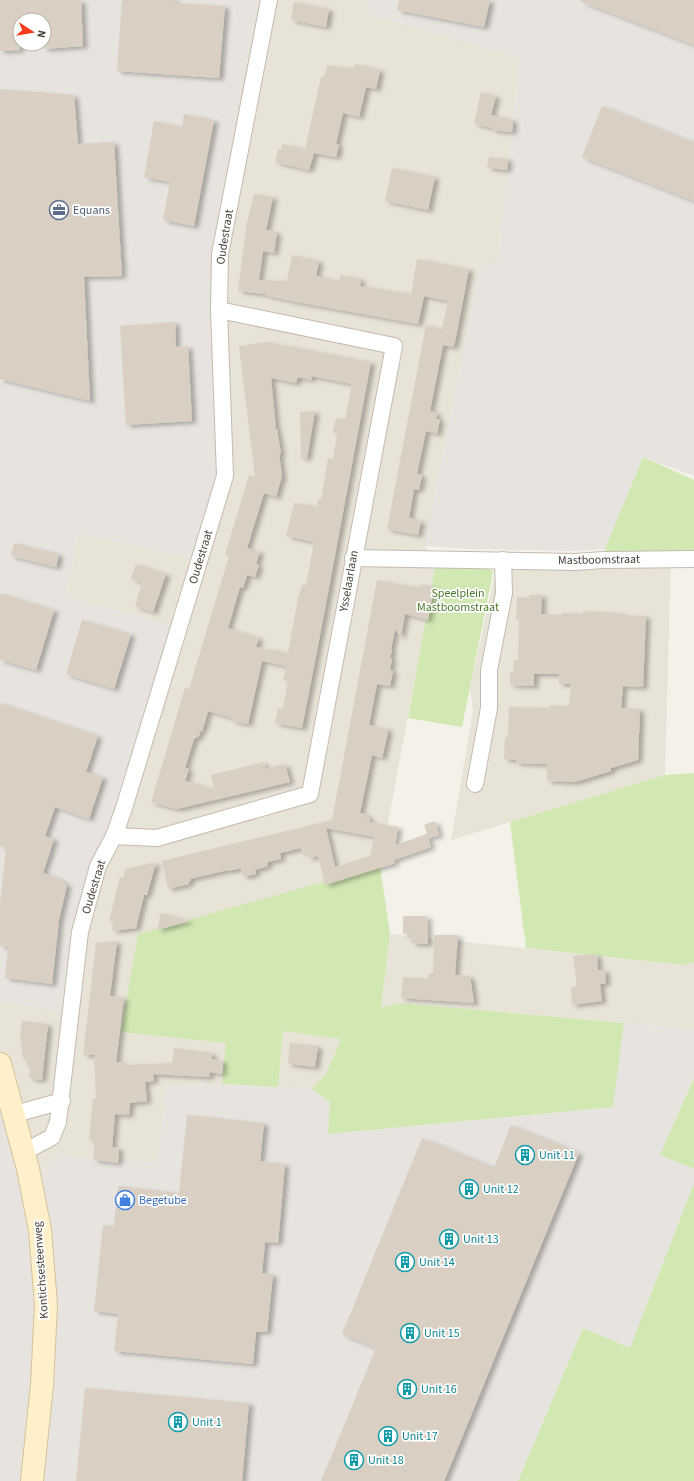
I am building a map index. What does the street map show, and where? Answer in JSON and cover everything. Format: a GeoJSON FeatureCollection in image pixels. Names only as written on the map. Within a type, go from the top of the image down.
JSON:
{"type":"FeatureCollection","features":[{"type":"Feature","properties":{"kind":"street","name":"Oudestraat"},"geometry":{"type":"LineString","coordinates":[[24,1152],[52,1137],[58,1122],[62,1101],[80,932],[98,866],[114,836],[145,740],[225,476],[219,310],[220,254],[269,0]]}},
{"type":"Feature","properties":{"kind":"street","name":"Ysselaarlaan"},"geometry":{"type":"LineString","coordinates":[[114,836],[157,838],[310,794],[353,558],[394,346],[219,310]]}},
{"type":"Feature","properties":{"kind":"street","name":"Mastboomstraat"},"geometry":{"type":"LineString","coordinates":[[353,558],[575,562],[604,560],[694,560]]}},
{"type":"Feature","properties":{"kind":"street"},"geometry":{"type":"LineString","coordinates":[[475,784],[489,708],[489,670],[504,593],[503,560]]}},
{"type":"Feature","properties":{"kind":"street","name":"Kontichsesteenweg"},"geometry":{"type":"LineString","coordinates":[[0,1064],[31,1179],[40,1230],[46,1305],[42,1385],[32,1481]]}},
{"type":"Feature","properties":{"kind":"street"},"geometry":{"type":"LineString","coordinates":[[14,1114],[62,1101]]}},
{"type":"Feature","properties":{"kind":"shaded area"},"geometry":{"type":"Polygon","coordinates":[[[0,0],[258,0],[211,253],[217,474],[191,558],[78,533],[66,597],[171,625],[116,806],[106,833],[90,863],[72,930],[61,1011],[0,1001],[0,0]]]}},
{"type":"Feature","properties":{"kind":"shaded area"},"geometry":{"type":"Polygon","coordinates":[[[258,0],[368,0],[365,13],[520,58],[498,259],[479,273],[425,546],[437,559],[380,866],[121,1032],[226,1043],[222,1084],[167,1086],[158,1164],[62,1155],[31,1179],[0,1064],[0,1001],[61,1011],[72,930],[90,863],[106,833],[171,625],[66,597],[78,533],[191,558],[217,475],[211,253],[258,0]]]}},
{"type":"Feature","properties":{"kind":"shaded area"},"geometry":{"type":"Polygon","coordinates":[[[368,0],[694,0],[694,476],[643,457],[605,549],[575,551],[472,549],[425,546],[479,273],[498,259],[520,58],[365,13],[368,0]]]}},
{"type":"Feature","properties":{"kind":"shaded area"},"geometry":{"type":"Polygon","coordinates":[[[498,560],[671,560],[665,775],[451,840],[473,711],[470,688],[498,560]]]}},
{"type":"Feature","properties":{"kind":"shaded area"},"geometry":{"type":"Polygon","coordinates":[[[390,934],[684,965],[694,962],[694,1029],[400,1003],[381,1009],[390,934]]]}},
{"type":"Feature","properties":{"kind":"shaded area"},"geometry":{"type":"Polygon","coordinates":[[[624,1023],[694,1029],[694,1078],[660,1155],[694,1169],[694,1183],[630,1348],[583,1328],[518,1481],[0,1481],[0,1064],[31,1179],[62,1155],[158,1163],[167,1085],[222,1084],[312,1089],[330,1102],[328,1134],[613,1107],[624,1023]]]}},
{"type":"Feature","properties":{"kind":"shaded area"},"geometry":{"type":"Polygon","coordinates":[[[283,1031],[341,1039],[326,1074],[312,1089],[278,1087],[283,1031]]]}},
{"type":"Feature","properties":{"kind":"green space"},"geometry":{"type":"Polygon","coordinates":[[[643,457],[694,480],[694,559],[604,560],[605,549],[643,457]]]}},
{"type":"Feature","properties":{"kind":"green space","name":"Speelplein Mastboomstraat"},"geometry":{"type":"Polygon","coordinates":[[[435,568],[489,569],[493,572],[462,727],[408,718],[435,568]]]}},
{"type":"Feature","properties":{"kind":"green space"},"geometry":{"type":"Polygon","coordinates":[[[694,773],[694,962],[684,965],[526,948],[510,822],[665,775],[694,773]]]}},
{"type":"Feature","properties":{"kind":"green space"},"geometry":{"type":"Polygon","coordinates":[[[380,866],[390,934],[381,1008],[400,1003],[624,1023],[613,1107],[328,1134],[330,1102],[312,1089],[326,1074],[341,1039],[283,1031],[278,1087],[222,1084],[226,1043],[121,1032],[138,934],[380,866]]]}},
{"type":"Feature","properties":{"kind":"green space"},"geometry":{"type":"Polygon","coordinates":[[[694,1078],[694,1169],[660,1155],[694,1078]]]}},
{"type":"Feature","properties":{"kind":"green space"},"geometry":{"type":"Polygon","coordinates":[[[694,1183],[694,1481],[518,1481],[583,1328],[630,1348],[694,1183]]]}},
{"type":"Feature","properties":{"kind":"building"},"geometry":{"type":"Polygon","coordinates":[[[0,0],[81,0],[83,46],[52,48],[52,12],[12,12],[12,50],[0,51],[0,0]]]}},
{"type":"Feature","properties":{"kind":"building"},"geometry":{"type":"Polygon","coordinates":[[[122,0],[175,0],[175,3],[225,6],[219,78],[117,71],[122,0]]]}},
{"type":"Feature","properties":{"kind":"building"},"geometry":{"type":"Polygon","coordinates":[[[399,0],[490,0],[484,27],[397,10],[399,0]]]}},
{"type":"Feature","properties":{"kind":"building"},"geometry":{"type":"Polygon","coordinates":[[[694,0],[694,45],[580,1],[694,0]]]}},
{"type":"Feature","properties":{"kind":"building"},"geometry":{"type":"Polygon","coordinates":[[[294,2],[329,9],[326,27],[291,20],[294,2]]]}},
{"type":"Feature","properties":{"kind":"building"},"geometry":{"type":"Polygon","coordinates":[[[355,64],[380,70],[376,89],[366,87],[359,117],[343,113],[336,144],[339,145],[336,157],[314,153],[309,170],[275,162],[278,149],[281,150],[282,144],[305,149],[321,77],[324,77],[327,65],[342,68],[342,66],[354,69],[355,64]]]}},
{"type":"Feature","properties":{"kind":"building","name":"Equans"},"geometry":{"type":"Polygon","coordinates":[[[0,89],[74,95],[78,144],[114,142],[122,276],[84,277],[90,401],[0,379],[0,89]]]}},
{"type":"Feature","properties":{"kind":"building"},"geometry":{"type":"Polygon","coordinates":[[[481,92],[496,96],[491,115],[513,120],[512,132],[492,130],[493,128],[474,124],[481,92]]]}},
{"type":"Feature","properties":{"kind":"building"},"geometry":{"type":"Polygon","coordinates":[[[602,106],[694,143],[694,201],[582,157],[602,106]]]}},
{"type":"Feature","properties":{"kind":"building"},"geometry":{"type":"Polygon","coordinates":[[[184,114],[214,120],[194,226],[163,220],[170,182],[144,177],[154,121],[182,127],[184,114]]]}},
{"type":"Feature","properties":{"kind":"building"},"geometry":{"type":"Polygon","coordinates":[[[489,157],[508,159],[507,170],[487,168],[489,157]]]}},
{"type":"Feature","properties":{"kind":"building"},"geometry":{"type":"Polygon","coordinates":[[[392,168],[435,177],[428,210],[385,201],[392,168]]]}},
{"type":"Feature","properties":{"kind":"building"},"geometry":{"type":"Polygon","coordinates":[[[254,194],[273,197],[266,230],[277,232],[274,253],[263,251],[259,280],[287,281],[292,255],[319,261],[316,276],[339,281],[341,275],[361,279],[360,286],[411,294],[417,259],[469,269],[455,342],[453,347],[443,345],[430,411],[437,413],[436,419],[440,419],[437,434],[426,431],[417,474],[422,475],[419,490],[414,489],[409,518],[421,521],[418,535],[387,529],[426,325],[442,329],[448,301],[424,296],[418,324],[291,301],[265,294],[238,291],[246,227],[254,194]]]}},
{"type":"Feature","properties":{"kind":"building"},"geometry":{"type":"Polygon","coordinates":[[[175,322],[176,347],[188,346],[192,421],[126,425],[120,326],[175,322]]]}},
{"type":"Feature","properties":{"kind":"building"},"geometry":{"type":"Polygon","coordinates":[[[267,342],[371,362],[302,728],[275,723],[278,708],[283,709],[288,681],[283,680],[286,666],[262,661],[248,724],[232,721],[233,718],[208,711],[202,732],[201,729],[199,736],[194,739],[185,768],[189,769],[185,781],[214,789],[211,775],[264,762],[266,771],[267,768],[285,764],[290,782],[177,809],[151,802],[185,688],[189,689],[229,556],[225,555],[249,475],[255,477],[239,346],[267,342]],[[311,376],[312,380],[298,377],[296,383],[271,378],[276,429],[281,454],[279,454],[282,476],[276,497],[264,493],[247,548],[260,552],[256,564],[259,565],[255,577],[247,575],[243,588],[240,587],[228,628],[259,638],[256,647],[288,653],[298,598],[302,585],[306,585],[314,542],[286,536],[294,503],[317,506],[318,499],[321,500],[328,458],[333,459],[337,435],[333,432],[336,418],[345,419],[352,384],[311,376]]]}},
{"type":"Feature","properties":{"kind":"building"},"geometry":{"type":"Polygon","coordinates":[[[315,411],[307,458],[301,458],[300,412],[315,411]]]}},
{"type":"Feature","properties":{"kind":"building"},"geometry":{"type":"Polygon","coordinates":[[[14,543],[59,554],[56,567],[11,556],[14,543]]]}},
{"type":"Feature","properties":{"kind":"building"},"geometry":{"type":"Polygon","coordinates":[[[136,564],[166,574],[153,612],[135,606],[142,582],[131,579],[136,564]]]}},
{"type":"Feature","properties":{"kind":"building"},"geometry":{"type":"Polygon","coordinates":[[[377,580],[419,588],[419,585],[434,586],[428,620],[405,614],[401,637],[395,629],[390,658],[392,659],[390,670],[393,671],[390,686],[377,684],[369,725],[388,729],[387,737],[382,758],[372,755],[360,813],[367,815],[366,817],[370,818],[369,822],[398,827],[395,845],[427,834],[424,825],[435,821],[439,835],[428,838],[431,847],[394,860],[395,863],[325,885],[318,856],[309,858],[307,852],[302,853],[301,848],[280,853],[281,859],[267,862],[268,866],[255,870],[256,874],[243,877],[241,868],[228,870],[190,879],[191,881],[188,882],[189,884],[168,889],[162,861],[332,820],[377,580]],[[326,828],[335,867],[370,856],[374,837],[326,828]]]}},
{"type":"Feature","properties":{"kind":"building"},"geometry":{"type":"Polygon","coordinates":[[[0,593],[54,610],[36,670],[0,660],[0,593]]]}},
{"type":"Feature","properties":{"kind":"building"},"geometry":{"type":"Polygon","coordinates":[[[529,595],[542,595],[541,614],[583,614],[583,611],[646,616],[643,687],[623,686],[621,708],[640,709],[638,760],[611,768],[611,771],[575,782],[547,781],[547,764],[516,763],[516,760],[504,759],[505,737],[508,737],[509,707],[550,708],[550,705],[569,706],[571,684],[559,684],[559,674],[534,674],[534,686],[510,685],[510,672],[513,672],[514,660],[518,660],[519,619],[516,619],[517,597],[529,598],[529,595]]]}},
{"type":"Feature","properties":{"kind":"building"},"geometry":{"type":"Polygon","coordinates":[[[82,620],[131,634],[114,689],[66,674],[82,620]]]}},
{"type":"Feature","properties":{"kind":"building"},"geometry":{"type":"Polygon","coordinates":[[[0,703],[98,736],[86,772],[103,777],[89,819],[55,807],[45,836],[54,839],[43,873],[59,879],[67,885],[59,920],[52,984],[5,978],[8,947],[0,946],[0,903],[6,848],[0,846],[0,703]]]}},
{"type":"Feature","properties":{"kind":"building"},"geometry":{"type":"Polygon","coordinates":[[[156,862],[147,895],[144,895],[136,928],[112,931],[114,922],[109,921],[120,877],[123,878],[125,869],[156,862]]]}},
{"type":"Feature","properties":{"kind":"building"},"geometry":{"type":"Polygon","coordinates":[[[161,913],[190,921],[157,930],[161,913]]]}},
{"type":"Feature","properties":{"kind":"building"},"geometry":{"type":"Polygon","coordinates":[[[403,916],[427,916],[428,944],[411,943],[412,934],[403,934],[403,916]]]}},
{"type":"Feature","properties":{"kind":"building"},"geometry":{"type":"Polygon","coordinates":[[[434,935],[458,935],[455,975],[470,976],[474,1003],[401,998],[403,977],[428,979],[429,973],[433,973],[434,935]]]}},
{"type":"Feature","properties":{"kind":"building"},"geometry":{"type":"Polygon","coordinates":[[[117,941],[110,996],[124,998],[116,1062],[123,1062],[123,1065],[172,1063],[174,1048],[212,1053],[212,1059],[223,1061],[222,1074],[210,1072],[209,1077],[153,1074],[154,1081],[145,1082],[147,1101],[130,1103],[129,1115],[115,1114],[112,1147],[119,1148],[118,1163],[93,1160],[95,1141],[89,1140],[93,1098],[96,1098],[94,1055],[83,1055],[96,943],[117,941]]]}},
{"type":"Feature","properties":{"kind":"building"},"geometry":{"type":"Polygon","coordinates":[[[597,954],[598,970],[605,970],[606,983],[600,984],[602,1001],[572,1005],[571,987],[577,986],[573,956],[597,954]]]}},
{"type":"Feature","properties":{"kind":"building"},"geometry":{"type":"Polygon","coordinates":[[[22,1021],[48,1024],[42,1080],[29,1078],[30,1069],[23,1057],[20,1038],[22,1021]]]}},
{"type":"Feature","properties":{"kind":"building"},"geometry":{"type":"Polygon","coordinates":[[[290,1043],[318,1046],[315,1067],[288,1064],[290,1043]]]}},
{"type":"Feature","properties":{"kind":"building"},"geometry":{"type":"Polygon","coordinates":[[[187,1115],[264,1123],[260,1161],[285,1164],[278,1243],[265,1242],[262,1273],[273,1274],[267,1332],[256,1332],[253,1364],[114,1351],[118,1314],[94,1311],[103,1225],[114,1226],[118,1186],[179,1193],[187,1115]]]}},
{"type":"Feature","properties":{"kind":"building"},"geometry":{"type":"Polygon","coordinates":[[[511,1125],[579,1153],[444,1481],[321,1481],[376,1348],[342,1334],[422,1138],[494,1168],[511,1125]]]}},
{"type":"Feature","properties":{"kind":"building"},"geometry":{"type":"Polygon","coordinates":[[[85,1388],[249,1403],[242,1481],[76,1481],[85,1388]]]}},
{"type":"Feature","properties":{"kind":"place","name":"Equans"},"geometry":{"type":"Point","coordinates":[59,210]}},
{"type":"Feature","properties":{"kind":"place","name":"Unit 11"},"geometry":{"type":"Point","coordinates":[525,1155]}},
{"type":"Feature","properties":{"kind":"place","name":"Unit 12"},"geometry":{"type":"Point","coordinates":[469,1189]}},
{"type":"Feature","properties":{"kind":"place","name":"Begetube"},"geometry":{"type":"Point","coordinates":[125,1200]}},
{"type":"Feature","properties":{"kind":"place","name":"Unit 13"},"geometry":{"type":"Point","coordinates":[449,1239]}},
{"type":"Feature","properties":{"kind":"place","name":"Unit 14"},"geometry":{"type":"Point","coordinates":[405,1262]}},
{"type":"Feature","properties":{"kind":"place","name":"Unit 15"},"geometry":{"type":"Point","coordinates":[410,1333]}},
{"type":"Feature","properties":{"kind":"place","name":"Unit 16"},"geometry":{"type":"Point","coordinates":[407,1389]}},
{"type":"Feature","properties":{"kind":"place","name":"Unit 1"},"geometry":{"type":"Point","coordinates":[178,1422]}},
{"type":"Feature","properties":{"kind":"place","name":"Unit 17"},"geometry":{"type":"Point","coordinates":[388,1436]}},
{"type":"Feature","properties":{"kind":"place","name":"Unit 18"},"geometry":{"type":"Point","coordinates":[354,1460]}}]}
